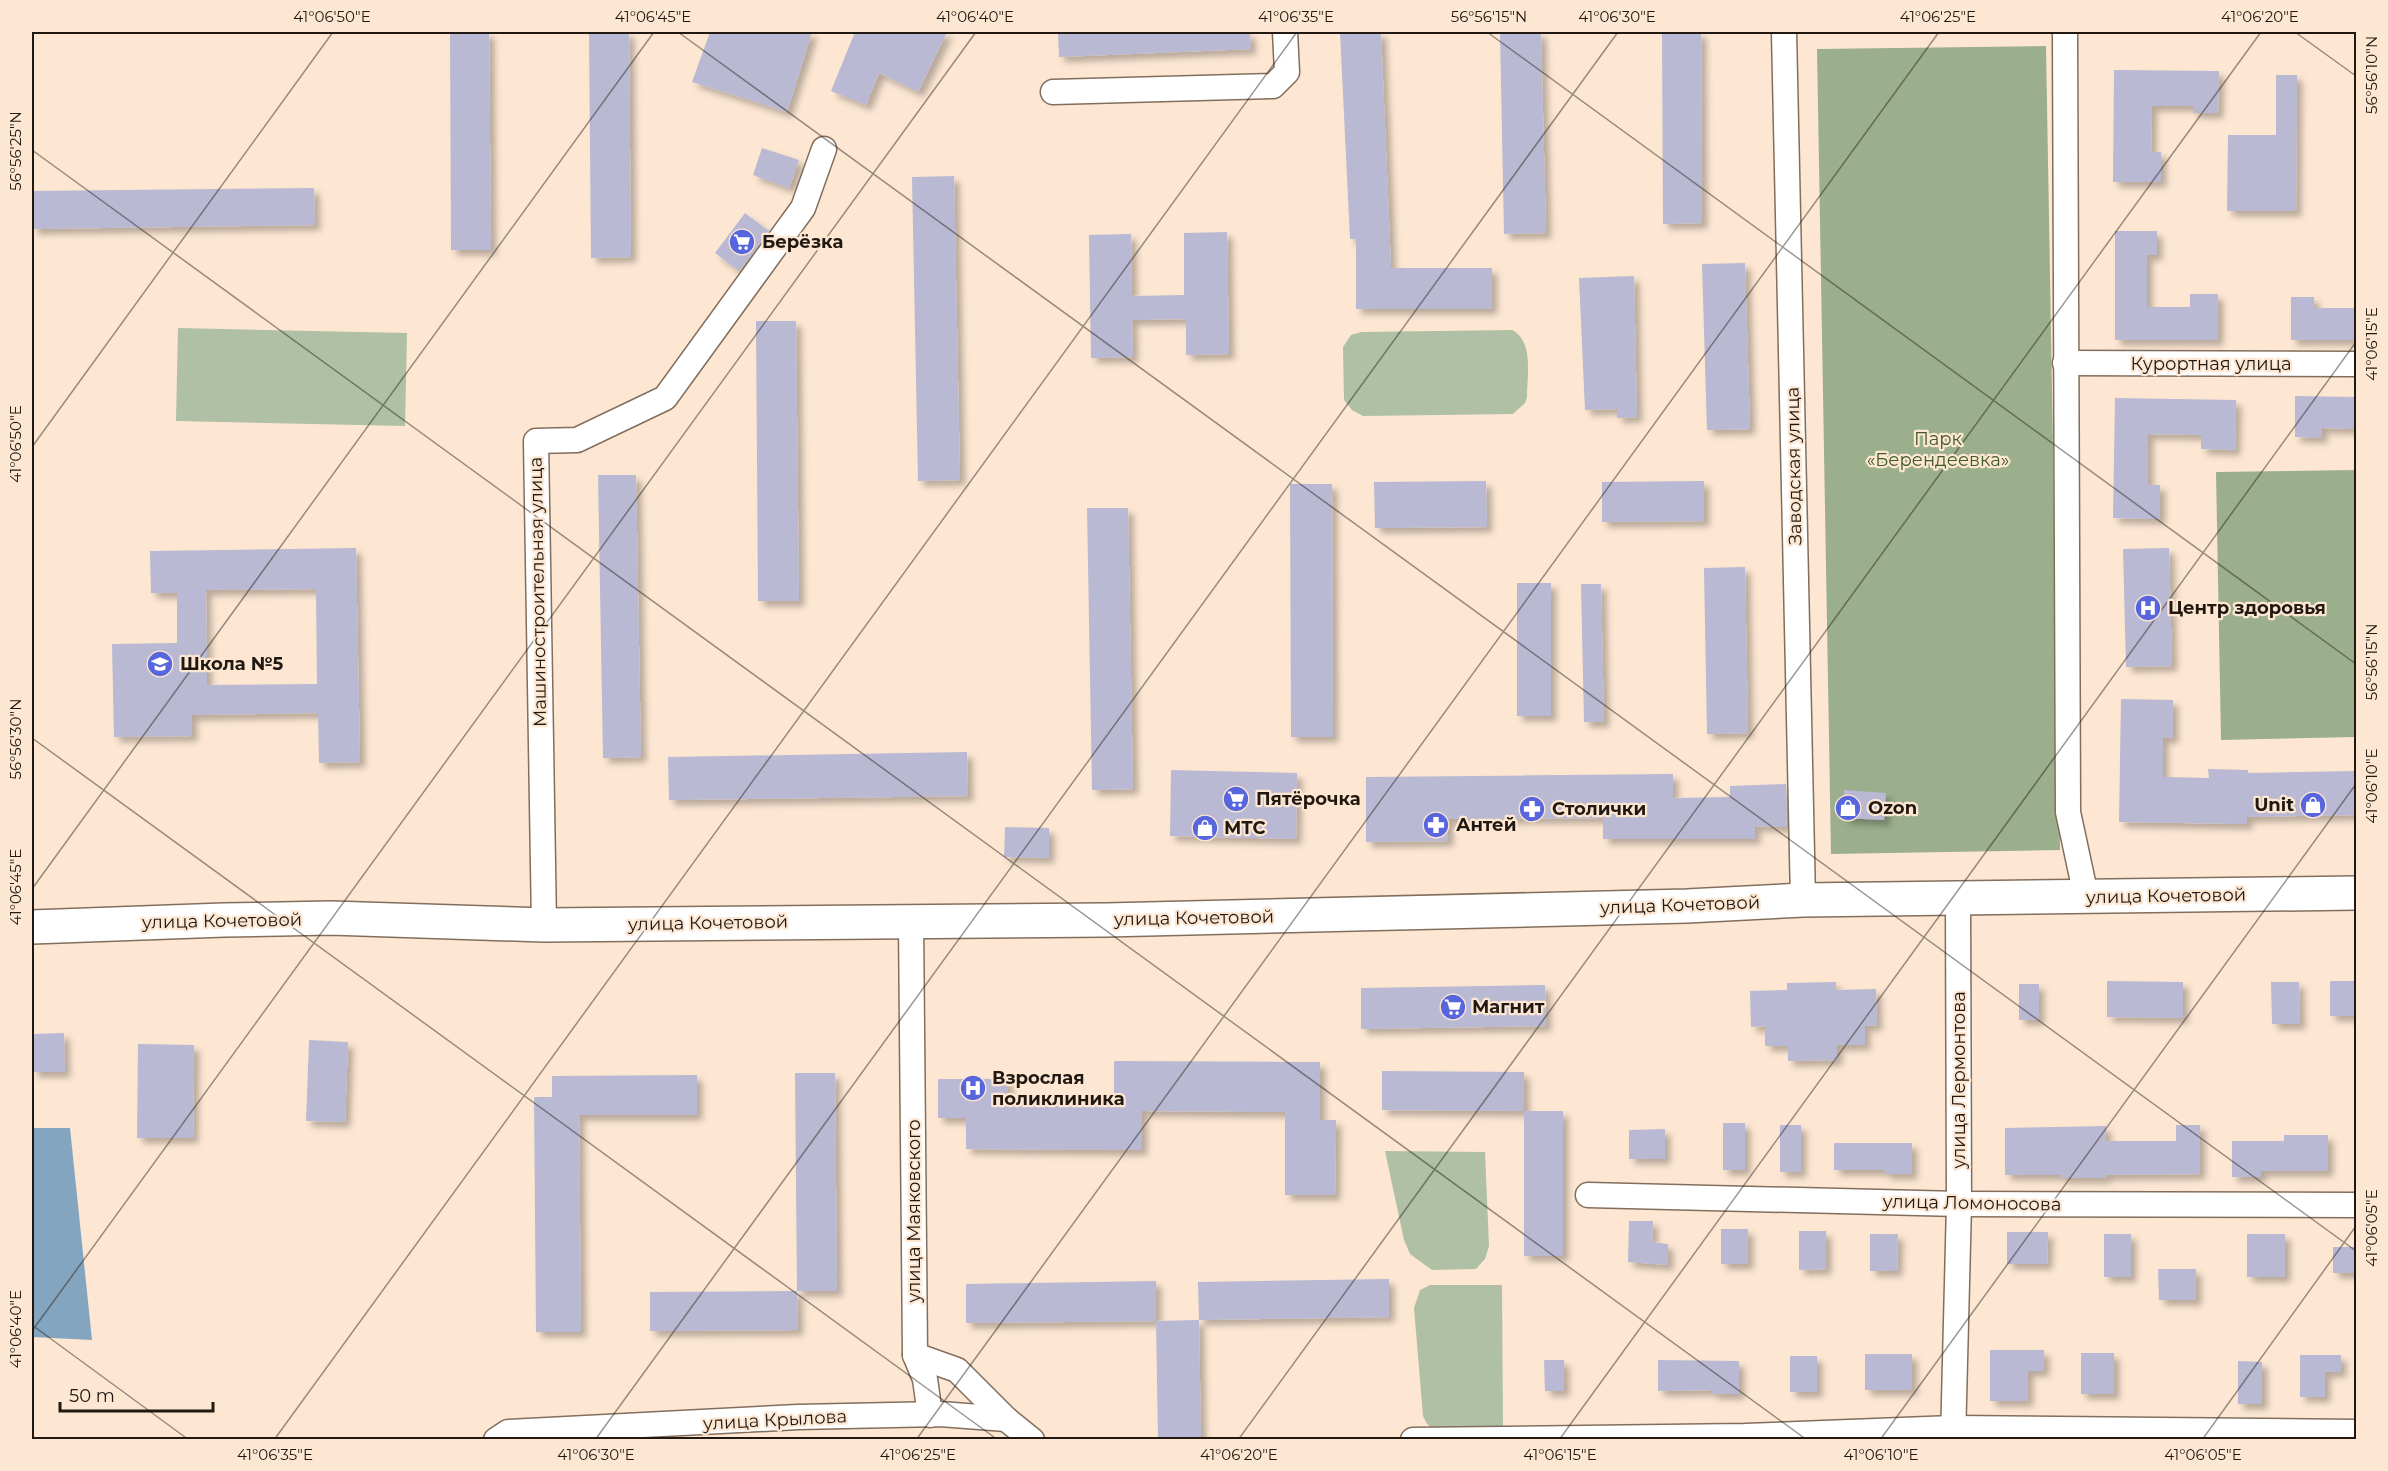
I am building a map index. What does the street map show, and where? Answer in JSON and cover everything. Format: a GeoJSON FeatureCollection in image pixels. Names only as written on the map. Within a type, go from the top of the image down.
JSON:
{"type":"FeatureCollection","features":[{"type":"Feature","properties":{"kind":"main road","name":"улица Кочетовой"},"geometry":{"type":"LineString","coordinates":[[32,927],[331,918],[544,926],[1106,920],[1687,906],[1803,900],[1958,900],[2356,893]]}},
{"type":"Feature","properties":{"kind":"street"},"geometry":{"type":"LineString","coordinates":[[1053,93],[1273,86],[1287,72],[1286,32]]}},
{"type":"Feature","properties":{"kind":"street","name":"Заводская улица"},"geometry":{"type":"LineString","coordinates":[[1784,32],[1803,900]]}},
{"type":"Feature","properties":{"kind":"street"},"geometry":{"type":"LineString","coordinates":[[2065,32],[2068,812],[2086,896]]}},
{"type":"Feature","properties":{"kind":"street","name":"Машиностроительная улица"},"geometry":{"type":"LineString","coordinates":[[544,926],[536,441],[577,440],[665,398],[803,208],[824,149]]}},
{"type":"Feature","properties":{"kind":"street","name":"Курортная улица"},"geometry":{"type":"LineString","coordinates":[[2065,363],[2356,364]]}},
{"type":"Feature","properties":{"kind":"street","name":"улица Лермонтова"},"geometry":{"type":"LineString","coordinates":[[1953,1434],[1959,1204],[1958,900]]}},
{"type":"Feature","properties":{"kind":"street","name":"улица Маяковского"},"geometry":{"type":"LineString","coordinates":[[911,921],[915,1355]]}},
{"type":"Feature","properties":{"kind":"street","name":"улица Ломоносова"},"geometry":{"type":"LineString","coordinates":[[1588,1195],[1959,1204],[2356,1205]]}},
{"type":"Feature","properties":{"kind":"street"},"geometry":{"type":"LineString","coordinates":[[915,1355],[925,1379],[930,1415]]}},
{"type":"Feature","properties":{"kind":"street"},"geometry":{"type":"LineString","coordinates":[[915,1355],[957,1370],[1006,1419],[1032,1440]]}},
{"type":"Feature","properties":{"kind":"street","name":"улица Крылова"},"geometry":{"type":"LineString","coordinates":[[502,1436],[798,1417],[930,1415],[1006,1419]]}},
{"type":"Feature","properties":{"kind":"street"},"geometry":{"type":"LineString","coordinates":[[1413,1440],[2356,1432]]}},
{"type":"Feature","properties":{"kind":"green space","name":"Парк «Берендеевка»"},"geometry":{"type":"Polygon","coordinates":[[[2046,46],[2060,850],[1831,854],[1817,49],[2046,46]]]}},
{"type":"Feature","properties":{"kind":"green space"},"geometry":{"type":"Polygon","coordinates":[[[178,328],[407,333],[405,426],[176,421],[178,328]]]}},
{"type":"Feature","properties":{"kind":"green space"},"geometry":{"type":"Polygon","coordinates":[[[1512,330],[1524,342],[1528,359],[1527,397],[1525,403],[1513,414],[1363,416],[1352,410],[1344,400],[1343,347],[1351,335],[1361,332],[1512,330]]]}},
{"type":"Feature","properties":{"kind":"green space"},"geometry":{"type":"Polygon","coordinates":[[[2356,470],[2356,737],[2221,740],[2216,472],[2356,470]]]}},
{"type":"Feature","properties":{"kind":"green space"},"geometry":{"type":"Polygon","coordinates":[[[1385,1151],[1485,1152],[1489,1246],[1485,1259],[1476,1269],[1432,1270],[1410,1254],[1404,1240],[1385,1151]]]}},
{"type":"Feature","properties":{"kind":"green space"},"geometry":{"type":"Polygon","coordinates":[[[1430,1285],[1502,1285],[1503,1429],[1436,1431],[1427,1424],[1423,1416],[1414,1308],[1420,1290],[1430,1285]]]}},
{"type":"Feature","properties":{"kind":"water"},"geometry":{"type":"Polygon","coordinates":[[[32,1128],[70,1128],[92,1340],[32,1337],[32,1128]]]}},
{"type":"Feature","properties":{"kind":"building"},"geometry":{"type":"Polygon","coordinates":[[[450,32],[489,32],[491,250],[451,250],[450,32]]]}},
{"type":"Feature","properties":{"kind":"building"},"geometry":{"type":"Polygon","coordinates":[[[589,32],[629,32],[631,257],[591,258],[589,32]]]}},
{"type":"Feature","properties":{"kind":"building"},"geometry":{"type":"Polygon","coordinates":[[[710,32],[812,32],[787,112],[692,82],[710,32]]]}},
{"type":"Feature","properties":{"kind":"building"},"geometry":{"type":"Polygon","coordinates":[[[855,32],[947,32],[918,92],[879,73],[866,105],[831,91],[855,32]]]}},
{"type":"Feature","properties":{"kind":"building"},"geometry":{"type":"Polygon","coordinates":[[[1058,32],[1250,32],[1251,49],[1059,57],[1058,32]]]}},
{"type":"Feature","properties":{"kind":"building"},"geometry":{"type":"Polygon","coordinates":[[[1340,32],[1381,32],[1391,268],[1492,268],[1492,309],[1356,309],[1356,239],[1350,239],[1340,32]]]}},
{"type":"Feature","properties":{"kind":"building"},"geometry":{"type":"Polygon","coordinates":[[[1500,32],[1541,32],[1546,233],[1504,234],[1500,32]]]}},
{"type":"Feature","properties":{"kind":"building"},"geometry":{"type":"Polygon","coordinates":[[[1662,32],[1701,32],[1702,223],[1663,224],[1662,32]]]}},
{"type":"Feature","properties":{"kind":"building"},"geometry":{"type":"Polygon","coordinates":[[[2114,70],[2219,71],[2218,113],[2193,113],[2193,106],[2152,106],[2151,152],[2161,152],[2161,182],[2113,182],[2114,70]]]}},
{"type":"Feature","properties":{"kind":"building"},"geometry":{"type":"Polygon","coordinates":[[[2276,75],[2297,75],[2296,211],[2227,211],[2228,135],[2276,135],[2276,75]]]}},
{"type":"Feature","properties":{"kind":"building"},"geometry":{"type":"Polygon","coordinates":[[[762,148],[799,160],[789,188],[753,175],[762,148]]]}},
{"type":"Feature","properties":{"kind":"building"},"geometry":{"type":"Polygon","coordinates":[[[954,176],[960,480],[918,481],[912,177],[954,176]]]}},
{"type":"Feature","properties":{"kind":"building"},"geometry":{"type":"Polygon","coordinates":[[[314,188],[315,225],[32,229],[32,191],[314,188]]]}},
{"type":"Feature","properties":{"kind":"building","name":"Берёзка"},"geometry":{"type":"Polygon","coordinates":[[[745,213],[769,231],[739,271],[715,253],[745,213]]]}},
{"type":"Feature","properties":{"kind":"building"},"geometry":{"type":"Polygon","coordinates":[[[2115,231],[2157,231],[2157,255],[2147,255],[2147,307],[2190,307],[2190,294],[2218,294],[2218,340],[2115,340],[2115,231]]]}},
{"type":"Feature","properties":{"kind":"building"},"geometry":{"type":"Polygon","coordinates":[[[1227,232],[1229,354],[1186,355],[1186,319],[1132,320],[1133,357],[1091,358],[1089,235],[1131,234],[1132,296],[1184,295],[1184,233],[1227,232]]]}},
{"type":"Feature","properties":{"kind":"building"},"geometry":{"type":"Polygon","coordinates":[[[1745,263],[1750,429],[1707,430],[1702,264],[1745,263]]]}},
{"type":"Feature","properties":{"kind":"building"},"geometry":{"type":"Polygon","coordinates":[[[1634,276],[1637,417],[1617,418],[1617,409],[1585,410],[1579,278],[1634,276]]]}},
{"type":"Feature","properties":{"kind":"building"},"geometry":{"type":"Polygon","coordinates":[[[2291,297],[2314,297],[2314,308],[2356,308],[2356,340],[2291,340],[2291,297]]]}},
{"type":"Feature","properties":{"kind":"building"},"geometry":{"type":"Polygon","coordinates":[[[756,321],[796,321],[799,601],[758,601],[756,321]]]}},
{"type":"Feature","properties":{"kind":"building"},"geometry":{"type":"Polygon","coordinates":[[[2295,396],[2356,397],[2356,429],[2322,428],[2322,438],[2295,437],[2295,396]]]}},
{"type":"Feature","properties":{"kind":"building"},"geometry":{"type":"Polygon","coordinates":[[[2115,398],[2236,400],[2235,450],[2201,449],[2201,435],[2148,434],[2148,485],[2160,485],[2160,519],[2113,518],[2115,398]]]}},
{"type":"Feature","properties":{"kind":"building"},"geometry":{"type":"Polygon","coordinates":[[[598,475],[636,475],[641,757],[603,758],[598,475]]]}},
{"type":"Feature","properties":{"kind":"building"},"geometry":{"type":"Polygon","coordinates":[[[1486,481],[1487,527],[1375,528],[1374,482],[1486,481]]]}},
{"type":"Feature","properties":{"kind":"building"},"geometry":{"type":"Polygon","coordinates":[[[1704,481],[1704,521],[1602,522],[1602,482],[1704,481]]]}},
{"type":"Feature","properties":{"kind":"building"},"geometry":{"type":"Polygon","coordinates":[[[1290,484],[1332,484],[1333,737],[1291,737],[1290,484]]]}},
{"type":"Feature","properties":{"kind":"building"},"geometry":{"type":"Polygon","coordinates":[[[1087,508],[1128,508],[1133,789],[1092,790],[1087,508]]]}},
{"type":"Feature","properties":{"kind":"building","name":"Школа №5"},"geometry":{"type":"Polygon","coordinates":[[[356,548],[360,762],[319,763],[318,713],[192,715],[192,736],[114,737],[112,644],[177,643],[177,593],[151,593],[150,551],[356,548]],[[316,589],[206,590],[207,685],[317,684],[316,589]]]}},
{"type":"Feature","properties":{"kind":"building","name":"Центр здоровья"},"geometry":{"type":"Polygon","coordinates":[[[2169,548],[2172,666],[2126,667],[2123,549],[2169,548]]]}},
{"type":"Feature","properties":{"kind":"building"},"geometry":{"type":"Polygon","coordinates":[[[1745,567],[1748,733],[1707,734],[1704,568],[1745,567]]]}},
{"type":"Feature","properties":{"kind":"building"},"geometry":{"type":"Polygon","coordinates":[[[1517,583],[1551,583],[1551,716],[1517,716],[1517,583]]]}},
{"type":"Feature","properties":{"kind":"building"},"geometry":{"type":"Polygon","coordinates":[[[1581,584],[1601,584],[1604,722],[1584,722],[1581,584]]]}},
{"type":"Feature","properties":{"kind":"building"},"geometry":{"type":"Polygon","coordinates":[[[2121,699],[2173,700],[2173,738],[2163,738],[2163,777],[2209,778],[2208,769],[2248,770],[2248,773],[2356,771],[2356,815],[2247,817],[2247,824],[2119,822],[2121,699]]]}},
{"type":"Feature","properties":{"kind":"building"},"geometry":{"type":"Polygon","coordinates":[[[967,752],[968,796],[669,800],[668,757],[967,752]]]}},
{"type":"Feature","properties":{"kind":"building"},"geometry":{"type":"Polygon","coordinates":[[[1171,770],[1297,773],[1296,839],[1170,836],[1171,770]]]}},
{"type":"Feature","properties":{"kind":"building"},"geometry":{"type":"Polygon","coordinates":[[[1673,774],[1673,798],[1730,797],[1730,786],[1786,784],[1787,827],[1755,826],[1755,839],[1603,839],[1603,818],[1448,819],[1448,841],[1366,842],[1366,777],[1673,774]]]}},
{"type":"Feature","properties":{"kind":"building"},"geometry":{"type":"Polygon","coordinates":[[[1844,790],[1886,793],[1884,820],[1843,818],[1844,790]]]}},
{"type":"Feature","properties":{"kind":"building"},"geometry":{"type":"Polygon","coordinates":[[[1005,827],[1049,828],[1049,858],[1004,857],[1005,827]]]}},
{"type":"Feature","properties":{"kind":"building"},"geometry":{"type":"Polygon","coordinates":[[[2107,981],[2183,982],[2183,1018],[2107,1017],[2107,981]]]}},
{"type":"Feature","properties":{"kind":"building"},"geometry":{"type":"Polygon","coordinates":[[[2330,981],[2356,981],[2356,1016],[2330,1016],[2330,981]]]}},
{"type":"Feature","properties":{"kind":"building"},"geometry":{"type":"Polygon","coordinates":[[[1836,982],[1836,990],[1876,989],[1877,1025],[1865,1026],[1865,1045],[1837,1045],[1837,1060],[1788,1061],[1788,1046],[1765,1046],[1765,1026],[1751,1027],[1750,991],[1787,990],[1787,983],[1836,982]]]}},
{"type":"Feature","properties":{"kind":"building"},"geometry":{"type":"Polygon","coordinates":[[[2271,982],[2299,982],[2300,1024],[2272,1024],[2271,982]]]}},
{"type":"Feature","properties":{"kind":"building"},"geometry":{"type":"Polygon","coordinates":[[[2019,984],[2039,984],[2039,1020],[2019,1020],[2019,984]]]}},
{"type":"Feature","properties":{"kind":"building","name":"Магнит"},"geometry":{"type":"Polygon","coordinates":[[[1545,985],[1546,1026],[1361,1029],[1361,988],[1545,985]]]}},
{"type":"Feature","properties":{"kind":"building"},"geometry":{"type":"Polygon","coordinates":[[[64,1033],[65,1072],[32,1072],[32,1034],[64,1033]]]}},
{"type":"Feature","properties":{"kind":"building"},"geometry":{"type":"Polygon","coordinates":[[[309,1040],[348,1042],[345,1122],[306,1121],[309,1040]]]}},
{"type":"Feature","properties":{"kind":"building"},"geometry":{"type":"Polygon","coordinates":[[[138,1044],[194,1045],[193,1138],[137,1138],[138,1044]]]}},
{"type":"Feature","properties":{"kind":"building"},"geometry":{"type":"Polygon","coordinates":[[[1114,1061],[1320,1062],[1320,1120],[1336,1120],[1335,1195],[1285,1195],[1285,1112],[1142,1111],[1142,1150],[966,1149],[966,1118],[938,1118],[938,1079],[1008,1079],[1008,1098],[1114,1098],[1114,1061]]]}},
{"type":"Feature","properties":{"kind":"building"},"geometry":{"type":"Polygon","coordinates":[[[1382,1071],[1524,1072],[1524,1111],[1382,1110],[1382,1071]]]}},
{"type":"Feature","properties":{"kind":"building"},"geometry":{"type":"Polygon","coordinates":[[[795,1073],[835,1073],[837,1291],[797,1291],[795,1073]]]}},
{"type":"Feature","properties":{"kind":"building"},"geometry":{"type":"Polygon","coordinates":[[[697,1075],[697,1115],[579,1115],[581,1332],[536,1332],[534,1097],[552,1097],[552,1076],[697,1075]]]}},
{"type":"Feature","properties":{"kind":"building"},"geometry":{"type":"Polygon","coordinates":[[[1524,1111],[1563,1111],[1563,1256],[1524,1256],[1524,1111]]]}},
{"type":"Feature","properties":{"kind":"building"},"geometry":{"type":"Polygon","coordinates":[[[1723,1123],[1745,1123],[1745,1170],[1723,1170],[1723,1123]]]}},
{"type":"Feature","properties":{"kind":"building"},"geometry":{"type":"Polygon","coordinates":[[[1780,1125],[1801,1125],[1801,1172],[1780,1172],[1780,1125]]]}},
{"type":"Feature","properties":{"kind":"building"},"geometry":{"type":"Polygon","coordinates":[[[2176,1125],[2200,1125],[2200,1174],[2106,1175],[2106,1178],[2005,1175],[2005,1128],[2106,1126],[2106,1141],[2176,1141],[2176,1125]]]}},
{"type":"Feature","properties":{"kind":"building"},"geometry":{"type":"Polygon","coordinates":[[[1665,1129],[1665,1159],[1629,1159],[1629,1130],[1665,1129]]]}},
{"type":"Feature","properties":{"kind":"building"},"geometry":{"type":"Polygon","coordinates":[[[2284,1135],[2328,1135],[2328,1171],[2261,1171],[2261,1177],[2232,1177],[2232,1141],[2284,1141],[2284,1135]]]}},
{"type":"Feature","properties":{"kind":"building"},"geometry":{"type":"Polygon","coordinates":[[[1834,1143],[1912,1143],[1912,1174],[1885,1174],[1885,1170],[1834,1170],[1834,1143]]]}},
{"type":"Feature","properties":{"kind":"building"},"geometry":{"type":"Polygon","coordinates":[[[1629,1221],[1653,1221],[1652,1242],[1668,1244],[1668,1265],[1628,1262],[1629,1221]]]}},
{"type":"Feature","properties":{"kind":"building"},"geometry":{"type":"Polygon","coordinates":[[[1721,1229],[1748,1229],[1748,1264],[1721,1264],[1721,1229]]]}},
{"type":"Feature","properties":{"kind":"building"},"geometry":{"type":"Polygon","coordinates":[[[1799,1231],[1826,1231],[1826,1269],[1799,1270],[1799,1231]]]}},
{"type":"Feature","properties":{"kind":"building"},"geometry":{"type":"Polygon","coordinates":[[[2007,1232],[2048,1232],[2047,1264],[2007,1264],[2007,1232]]]}},
{"type":"Feature","properties":{"kind":"building"},"geometry":{"type":"Polygon","coordinates":[[[1870,1234],[1898,1234],[1897,1271],[1870,1271],[1870,1234]]]}},
{"type":"Feature","properties":{"kind":"building"},"geometry":{"type":"Polygon","coordinates":[[[2104,1234],[2131,1234],[2131,1277],[2104,1277],[2104,1234]]]}},
{"type":"Feature","properties":{"kind":"building"},"geometry":{"type":"Polygon","coordinates":[[[2247,1234],[2285,1234],[2285,1277],[2247,1277],[2247,1234]]]}},
{"type":"Feature","properties":{"kind":"building"},"geometry":{"type":"Polygon","coordinates":[[[2333,1247],[2356,1247],[2356,1273],[2333,1273],[2333,1247]]]}},
{"type":"Feature","properties":{"kind":"building"},"geometry":{"type":"Polygon","coordinates":[[[2158,1269],[2196,1269],[2196,1300],[2159,1300],[2158,1269]]]}},
{"type":"Feature","properties":{"kind":"building"},"geometry":{"type":"Polygon","coordinates":[[[1389,1279],[1389,1317],[1199,1320],[1198,1282],[1389,1279]]]}},
{"type":"Feature","properties":{"kind":"building"},"geometry":{"type":"Polygon","coordinates":[[[1156,1281],[1156,1321],[966,1323],[966,1284],[1156,1281]]]}},
{"type":"Feature","properties":{"kind":"building"},"geometry":{"type":"Polygon","coordinates":[[[797,1291],[798,1330],[650,1331],[650,1292],[797,1291]]]}},
{"type":"Feature","properties":{"kind":"building"},"geometry":{"type":"Polygon","coordinates":[[[1199,1320],[1201,1440],[1158,1440],[1156,1321],[1199,1320]]]}},
{"type":"Feature","properties":{"kind":"building"},"geometry":{"type":"Polygon","coordinates":[[[1990,1350],[2044,1350],[2044,1371],[2028,1371],[2028,1401],[1990,1401],[1990,1350]]]}},
{"type":"Feature","properties":{"kind":"building"},"geometry":{"type":"Polygon","coordinates":[[[2081,1353],[2114,1353],[2114,1394],[2081,1394],[2081,1353]]]}},
{"type":"Feature","properties":{"kind":"building"},"geometry":{"type":"Polygon","coordinates":[[[1865,1354],[1912,1354],[1912,1390],[1865,1390],[1865,1354]]]}},
{"type":"Feature","properties":{"kind":"building"},"geometry":{"type":"Polygon","coordinates":[[[2300,1355],[2341,1355],[2341,1372],[2325,1372],[2325,1397],[2300,1397],[2300,1355]]]}},
{"type":"Feature","properties":{"kind":"building"},"geometry":{"type":"Polygon","coordinates":[[[1790,1356],[1817,1356],[1817,1392],[1790,1392],[1790,1356]]]}},
{"type":"Feature","properties":{"kind":"building"},"geometry":{"type":"Polygon","coordinates":[[[1544,1360],[1564,1360],[1564,1391],[1545,1391],[1544,1360]]]}},
{"type":"Feature","properties":{"kind":"building"},"geometry":{"type":"Polygon","coordinates":[[[1658,1360],[1739,1361],[1739,1394],[1712,1394],[1712,1390],[1658,1391],[1658,1360]]]}},
{"type":"Feature","properties":{"kind":"building"},"geometry":{"type":"Polygon","coordinates":[[[2238,1361],[2262,1362],[2262,1404],[2238,1404],[2238,1361]]]}},
{"type":"Feature","properties":{"kind":"place","name":"Берёзка"},"geometry":{"type":"Point","coordinates":[742,242]}},
{"type":"Feature","properties":{"kind":"place","name":"Центр здоровья"},"geometry":{"type":"Point","coordinates":[2148,608]}},
{"type":"Feature","properties":{"kind":"place","name":"Школа №5"},"geometry":{"type":"Point","coordinates":[160,664]}},
{"type":"Feature","properties":{"kind":"place","name":"Пятёрочка"},"geometry":{"type":"Point","coordinates":[1236,799]}},
{"type":"Feature","properties":{"kind":"place","name":"Unit"},"geometry":{"type":"Point","coordinates":[2313,805]}},
{"type":"Feature","properties":{"kind":"place","name":"Ozon"},"geometry":{"type":"Point","coordinates":[1848,808]}},
{"type":"Feature","properties":{"kind":"place","name":"Столички"},"geometry":{"type":"Point","coordinates":[1532,809]}},
{"type":"Feature","properties":{"kind":"place","name":"Антей"},"geometry":{"type":"Point","coordinates":[1436,825]}},
{"type":"Feature","properties":{"kind":"place","name":"МТС"},"geometry":{"type":"Point","coordinates":[1205,828]}},
{"type":"Feature","properties":{"kind":"place","name":"Магнит"},"geometry":{"type":"Point","coordinates":[1453,1007]}},
{"type":"Feature","properties":{"kind":"place","name":"Взрослая поликлиника"},"geometry":{"type":"Point","coordinates":[973,1088]}}]}
